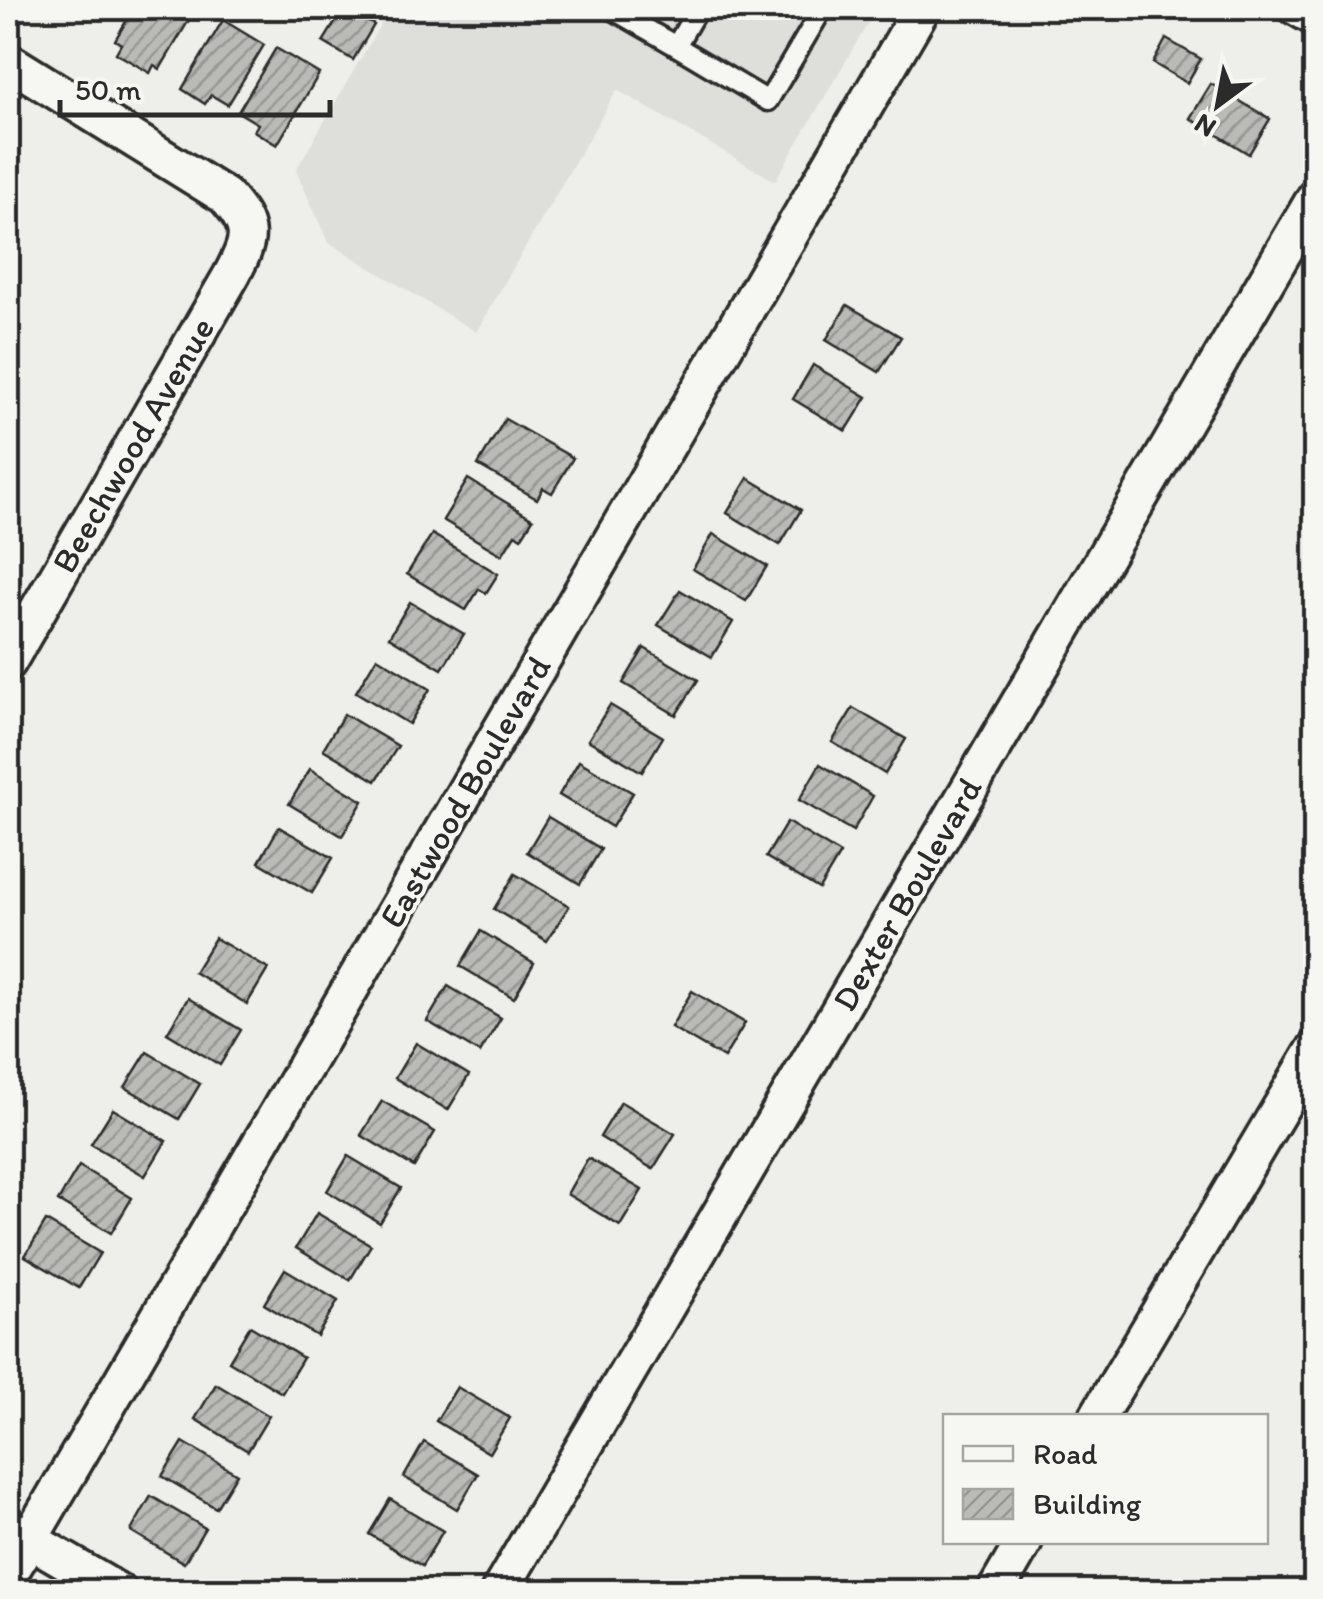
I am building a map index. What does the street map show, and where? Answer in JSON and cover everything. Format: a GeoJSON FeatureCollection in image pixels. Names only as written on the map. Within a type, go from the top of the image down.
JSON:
{"type":"FeatureCollection","features":[{"type":"Feature","properties":{"kind":"street","name":"Eastwood Boulevard"},"geometry":{"type":"LineString","coordinates":[[8,1576],[18,1533],[922,8]]}},
{"type":"Feature","properties":{"kind":"street","name":"Beechwood Avenue"},"geometry":{"type":"LineString","coordinates":[[8,61],[225,196],[247,226],[248,240],[231,276],[9,655]]}},
{"type":"Feature","properties":{"kind":"street","name":"Dexter Boulevard"},"geometry":{"type":"LineString","coordinates":[[498,1592],[1316,196]]}},
{"type":"Feature","properties":{"kind":"street"},"geometry":{"type":"LineString","coordinates":[[1099,1414],[1316,1048]]}},
{"type":"Feature","properties":{"kind":"street"},"geometry":{"type":"LineString","coordinates":[[18,1533],[119,1592]]}},
{"type":"Feature","properties":{"kind":"street"},"geometry":{"type":"LineString","coordinates":[[995,1592],[1023,1544]]}},
{"type":"Feature","properties":{"kind":"lane"},"geometry":{"type":"LineString","coordinates":[[610,8],[768,101],[823,8]]}},
{"type":"Feature","properties":{"kind":"lane"},"geometry":{"type":"LineString","coordinates":[[676,46],[698,8]]}},
{"type":"Feature","properties":{"kind":"lane"},"geometry":{"type":"LineString","coordinates":[[1281,8],[1316,28]]}},
{"type":"Feature","properties":{"kind":"shaded area"},"geometry":{"type":"Polygon","coordinates":[[[375,8],[877,8],[775,181],[617,90],[476,332],[328,242],[296,170],[386,15],[375,8]]]}},
{"type":"Feature","properties":{"kind":"building"},"geometry":{"type":"Polygon","coordinates":[[[134,8],[196,8],[160,69],[154,65],[150,73],[116,53],[121,44],[115,40],[134,8]]]}},
{"type":"Feature","properties":{"kind":"building"},"geometry":{"type":"Polygon","coordinates":[[[344,8],[374,25],[353,60],[323,42],[344,8]]]}},
{"type":"Feature","properties":{"kind":"building"},"geometry":{"type":"Polygon","coordinates":[[[223,20],[264,45],[228,105],[211,95],[205,104],[182,89],[223,20]]]}},
{"type":"Feature","properties":{"kind":"building"},"geometry":{"type":"Polygon","coordinates":[[[1166,39],[1201,59],[1187,83],[1153,63],[1166,39]]]}},
{"type":"Feature","properties":{"kind":"building"},"geometry":{"type":"Polygon","coordinates":[[[276,48],[319,74],[277,145],[254,131],[258,124],[238,112],[276,48]]]}},
{"type":"Feature","properties":{"kind":"building"},"geometry":{"type":"Polygon","coordinates":[[[1211,84],[1270,119],[1249,154],[1190,118],[1211,84]]]}},
{"type":"Feature","properties":{"kind":"building"},"geometry":{"type":"Polygon","coordinates":[[[847,305],[901,337],[879,372],[826,340],[847,305]]]}},
{"type":"Feature","properties":{"kind":"building"},"geometry":{"type":"Polygon","coordinates":[[[813,365],[867,397],[846,431],[793,399],[813,365]]]}},
{"type":"Feature","properties":{"kind":"building"},"geometry":{"type":"Polygon","coordinates":[[[505,419],[573,458],[552,493],[543,488],[537,499],[478,465],[505,419]]]}},
{"type":"Feature","properties":{"kind":"building"},"geometry":{"type":"Polygon","coordinates":[[[748,478],[801,510],[780,545],[727,513],[748,478]]]}},
{"type":"Feature","properties":{"kind":"building"},"geometry":{"type":"Polygon","coordinates":[[[468,479],[533,519],[521,538],[515,534],[502,555],[443,520],[468,479]]]}},
{"type":"Feature","properties":{"kind":"building"},"geometry":{"type":"Polygon","coordinates":[[[432,534],[498,574],[486,593],[479,589],[466,610],[407,574],[432,534]]]}},
{"type":"Feature","properties":{"kind":"building"},"geometry":{"type":"Polygon","coordinates":[[[713,534],[767,566],[746,601],[693,569],[713,534]]]}},
{"type":"Feature","properties":{"kind":"building"},"geometry":{"type":"Polygon","coordinates":[[[680,590],[733,622],[712,657],[658,625],[680,590]]]}},
{"type":"Feature","properties":{"kind":"building"},"geometry":{"type":"Polygon","coordinates":[[[410,602],[464,634],[442,669],[389,637],[410,602]]]}},
{"type":"Feature","properties":{"kind":"building"},"geometry":{"type":"Polygon","coordinates":[[[644,648],[698,680],[676,715],[623,683],[644,648]]]}},
{"type":"Feature","properties":{"kind":"building"},"geometry":{"type":"Polygon","coordinates":[[[377,657],[430,689],[409,724],[356,692],[377,657]]]}},
{"type":"Feature","properties":{"kind":"building"},"geometry":{"type":"Polygon","coordinates":[[[610,705],[663,737],[642,772],[588,740],[610,705]]]}},
{"type":"Feature","properties":{"kind":"building"},"geometry":{"type":"Polygon","coordinates":[[[853,708],[906,739],[885,774],[832,742],[853,708]]]}},
{"type":"Feature","properties":{"kind":"building"},"geometry":{"type":"Polygon","coordinates":[[[344,714],[398,746],[376,781],[323,749],[344,714]]]}},
{"type":"Feature","properties":{"kind":"building"},"geometry":{"type":"Polygon","coordinates":[[[579,761],[633,793],[612,827],[559,795],[579,761]]]}},
{"type":"Feature","properties":{"kind":"building"},"geometry":{"type":"Polygon","coordinates":[[[820,764],[873,796],[853,831],[799,800],[820,764]]]}},
{"type":"Feature","properties":{"kind":"building"},"geometry":{"type":"Polygon","coordinates":[[[310,769],[363,801],[342,836],[289,804],[310,769]]]}},
{"type":"Feature","properties":{"kind":"building"},"geometry":{"type":"Polygon","coordinates":[[[548,817],[601,849],[580,884],[527,852],[548,817]]]}},
{"type":"Feature","properties":{"kind":"building"},"geometry":{"type":"Polygon","coordinates":[[[787,822],[840,854],[819,889],[766,857],[787,822]]]}},
{"type":"Feature","properties":{"kind":"building"},"geometry":{"type":"Polygon","coordinates":[[[279,827],[333,858],[312,893],[259,862],[279,827]]]}},
{"type":"Feature","properties":{"kind":"building"},"geometry":{"type":"Polygon","coordinates":[[[515,874],[569,906],[547,941],[494,909],[515,874]]]}},
{"type":"Feature","properties":{"kind":"building"},"geometry":{"type":"Polygon","coordinates":[[[481,931],[534,963],[514,998],[460,966],[481,931]]]}},
{"type":"Feature","properties":{"kind":"building"},"geometry":{"type":"Polygon","coordinates":[[[215,938],[268,969],[247,1004],[194,972],[215,938]]]}},
{"type":"Feature","properties":{"kind":"building"},"geometry":{"type":"Polygon","coordinates":[[[448,986],[501,1018],[480,1053],[427,1021],[448,986]]]}},
{"type":"Feature","properties":{"kind":"building"},"geometry":{"type":"Polygon","coordinates":[[[692,991],[745,1023],[724,1058],[671,1027],[692,991]]]}},
{"type":"Feature","properties":{"kind":"building"},"geometry":{"type":"Polygon","coordinates":[[[188,998],[241,1030],[220,1065],[167,1033],[188,998]]]}},
{"type":"Feature","properties":{"kind":"building"},"geometry":{"type":"Polygon","coordinates":[[[416,1043],[469,1075],[448,1110],[395,1078],[416,1043]]]}},
{"type":"Feature","properties":{"kind":"building"},"geometry":{"type":"Polygon","coordinates":[[[147,1052],[200,1084],[179,1119],[125,1087],[147,1052]]]}},
{"type":"Feature","properties":{"kind":"building"},"geometry":{"type":"Polygon","coordinates":[[[382,1101],[435,1132],[414,1167],[361,1135],[382,1101]]]}},
{"type":"Feature","properties":{"kind":"building"},"geometry":{"type":"Polygon","coordinates":[[[621,1102],[675,1134],[653,1169],[600,1137],[621,1102]]]}},
{"type":"Feature","properties":{"kind":"building"},"geometry":{"type":"Polygon","coordinates":[[[113,1109],[166,1141],[145,1176],[91,1144],[113,1109]]]}},
{"type":"Feature","properties":{"kind":"building"},"geometry":{"type":"Polygon","coordinates":[[[348,1156],[401,1188],[380,1223],[327,1191],[348,1156]]]}},
{"type":"Feature","properties":{"kind":"building"},"geometry":{"type":"Polygon","coordinates":[[[588,1158],[642,1190],[620,1226],[567,1194],[588,1158]]]}},
{"type":"Feature","properties":{"kind":"building"},"geometry":{"type":"Polygon","coordinates":[[[79,1166],[132,1198],[111,1233],[58,1201],[79,1166]]]}},
{"type":"Feature","properties":{"kind":"building"},"geometry":{"type":"Polygon","coordinates":[[[317,1213],[371,1245],[350,1280],[296,1248],[317,1213]]]}},
{"type":"Feature","properties":{"kind":"building"},"geometry":{"type":"Polygon","coordinates":[[[46,1221],[100,1253],[79,1288],[25,1256],[46,1221]]]}},
{"type":"Feature","properties":{"kind":"building"},"geometry":{"type":"Polygon","coordinates":[[[285,1269],[338,1301],[317,1336],[264,1304],[285,1269]]]}},
{"type":"Feature","properties":{"kind":"building"},"geometry":{"type":"Polygon","coordinates":[[[250,1326],[303,1358],[282,1393],[229,1361],[250,1326]]]}},
{"type":"Feature","properties":{"kind":"building"},"geometry":{"type":"Polygon","coordinates":[[[216,1384],[269,1416],[248,1451],[195,1419],[216,1384]]]}},
{"type":"Feature","properties":{"kind":"building"},"geometry":{"type":"Polygon","coordinates":[[[457,1387],[510,1418],[489,1453],[436,1421],[457,1387]]]}},
{"type":"Feature","properties":{"kind":"building"},"geometry":{"type":"Polygon","coordinates":[[[183,1442],[237,1474],[216,1508],[162,1476],[183,1442]]]}},
{"type":"Feature","properties":{"kind":"building"},"geometry":{"type":"Polygon","coordinates":[[[424,1442],[478,1474],[457,1509],[404,1477],[424,1442]]]}},
{"type":"Feature","properties":{"kind":"building"},"geometry":{"type":"Polygon","coordinates":[[[151,1496],[205,1528],[184,1563],[131,1531],[151,1496]]]}},
{"type":"Feature","properties":{"kind":"building"},"geometry":{"type":"Polygon","coordinates":[[[390,1499],[443,1531],[422,1566],[369,1534],[390,1499]]]}}]}
